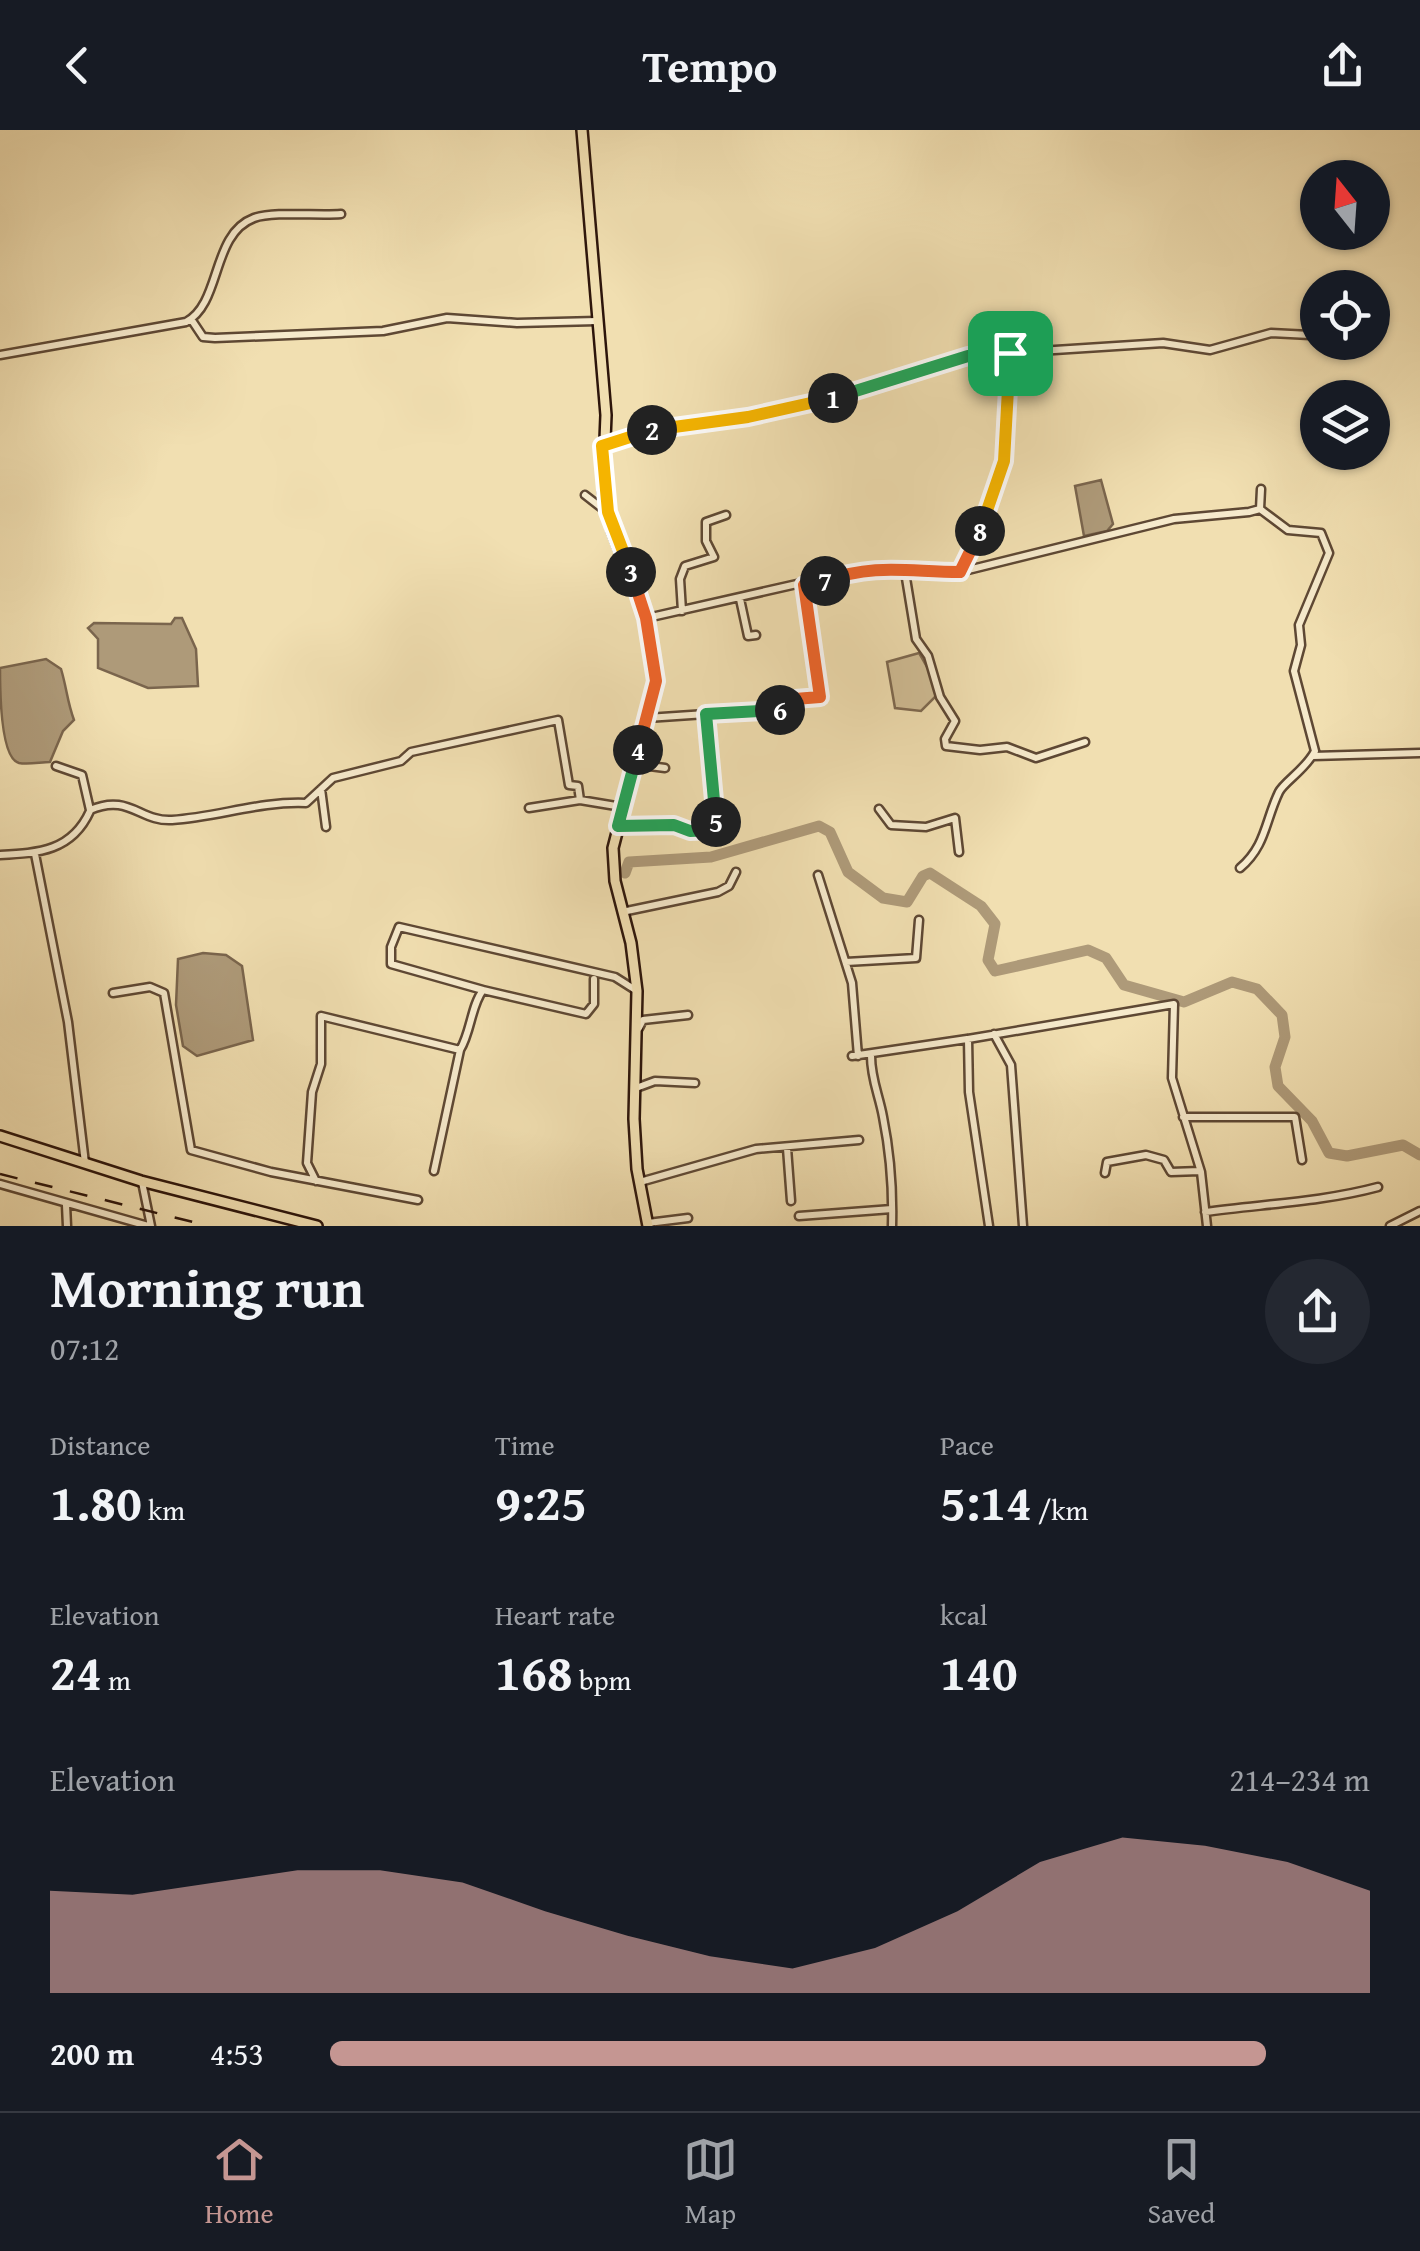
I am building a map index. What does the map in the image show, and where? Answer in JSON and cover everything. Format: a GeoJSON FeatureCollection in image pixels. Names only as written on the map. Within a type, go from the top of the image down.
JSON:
{"type":"FeatureCollection","features":[{"type":"Feature","properties":{"kind":"main road"},"geometry":{"type":"LineString","coordinates":[[582,130],[606,414],[602,446],[608,512],[646,618],[656,681],[613,848],[637,991],[640,1182],[648,1225]]}},
{"type":"Feature","properties":{"kind":"main road"},"geometry":{"type":"LineString","coordinates":[[0,1136],[142,1181],[317,1226]]}},
{"type":"Feature","properties":{"kind":"street"},"geometry":{"type":"LineString","coordinates":[[191,320],[232,236],[247,222],[262,216],[341,214]]}},
{"type":"Feature","properties":{"kind":"street"},"geometry":{"type":"LineString","coordinates":[[191,320],[203,337],[215,338],[384,332],[447,318],[517,324],[597,321]]}},
{"type":"Feature","properties":{"kind":"street"},"geometry":{"type":"LineString","coordinates":[[0,355],[191,320]]}},
{"type":"Feature","properties":{"kind":"street"},"geometry":{"type":"LineString","coordinates":[[602,446],[664,427],[748,417],[846,396],[968,356],[1163,344],[1210,350],[1271,333],[1300,334]]}},
{"type":"Feature","properties":{"kind":"street"},"geometry":{"type":"LineString","coordinates":[[960,572],[999,483],[1010,353]]}},
{"type":"Feature","properties":{"kind":"street"},"geometry":{"type":"LineString","coordinates":[[1260,509],[1262,489]]}},
{"type":"Feature","properties":{"kind":"street"},"geometry":{"type":"LineString","coordinates":[[585,494],[608,512]]}},
{"type":"Feature","properties":{"kind":"street"},"geometry":{"type":"LineString","coordinates":[[646,618],[850,572],[878,572],[904,566],[960,572],[1174,519],[1260,509],[1288,530],[1321,533],[1329,546],[1326,566],[1299,626],[1301,646],[1294,671],[1316,751],[1280,791],[1263,842],[1240,868]]}},
{"type":"Feature","properties":{"kind":"street"},"geometry":{"type":"LineString","coordinates":[[682,612],[685,602],[680,579],[685,566],[714,557],[706,541],[706,522],[726,515]]}},
{"type":"Feature","properties":{"kind":"street"},"geometry":{"type":"LineString","coordinates":[[904,566],[916,639],[928,656],[940,697],[955,721],[944,739],[946,746],[980,750],[1007,747],[1036,758],[1085,742]]}},
{"type":"Feature","properties":{"kind":"street"},"geometry":{"type":"LineString","coordinates":[[647,718],[792,710],[795,699],[820,697],[804,585]]}},
{"type":"Feature","properties":{"kind":"street"},"geometry":{"type":"LineString","coordinates":[[740,599],[748,636],[756,635]]}},
{"type":"Feature","properties":{"kind":"street"},"geometry":{"type":"LineString","coordinates":[[618,826],[674,825],[690,831],[711,830],[717,820],[706,714]]}},
{"type":"Feature","properties":{"kind":"street"},"geometry":{"type":"LineString","coordinates":[[90,810],[126,803],[168,821],[273,802],[306,803],[333,778],[401,760],[410,752],[555,720],[569,784],[578,786],[580,800]]}},
{"type":"Feature","properties":{"kind":"street"},"geometry":{"type":"LineString","coordinates":[[1313,756],[1420,754]]}},
{"type":"Feature","properties":{"kind":"street"},"geometry":{"type":"LineString","coordinates":[[634,764],[665,768]]}},
{"type":"Feature","properties":{"kind":"street"},"geometry":{"type":"LineString","coordinates":[[0,855],[36,854],[72,838],[90,810],[82,775],[56,766]]}},
{"type":"Feature","properties":{"kind":"street"},"geometry":{"type":"LineString","coordinates":[[321,789],[326,827]]}},
{"type":"Feature","properties":{"kind":"street"},"geometry":{"type":"LineString","coordinates":[[529,808],[580,800],[622,807]]}},
{"type":"Feature","properties":{"kind":"street"},"geometry":{"type":"LineString","coordinates":[[878,809],[891,826],[926,827],[956,818],[959,852]]}},
{"type":"Feature","properties":{"kind":"street"},"geometry":{"type":"LineString","coordinates":[[36,854],[68,1022],[84,1164]]}},
{"type":"Feature","properties":{"kind":"street"},"geometry":{"type":"LineString","coordinates":[[621,913],[718,892],[730,886],[736,872]]}},
{"type":"Feature","properties":{"kind":"street"},"geometry":{"type":"LineString","coordinates":[[818,874],[846,962],[855,1056],[1174,1004],[1172,1078],[1201,1172],[1207,1226]]}},
{"type":"Feature","properties":{"kind":"street"},"geometry":{"type":"LineString","coordinates":[[846,962],[916,958],[919,920]]}},
{"type":"Feature","properties":{"kind":"street"},"geometry":{"type":"LineString","coordinates":[[594,979],[594,1004],[590,1012],[581,1014],[391,964],[391,947],[400,927],[615,978],[637,991]]}},
{"type":"Feature","properties":{"kind":"street"},"geometry":{"type":"LineString","coordinates":[[113,992],[150,988],[164,994],[190,1150],[317,1182],[418,1200]]}},
{"type":"Feature","properties":{"kind":"street"},"geometry":{"type":"LineString","coordinates":[[434,1171],[460,1050],[472,1028],[483,990]]}},
{"type":"Feature","properties":{"kind":"street"},"geometry":{"type":"LineString","coordinates":[[638,1028],[643,1020],[688,1015]]}},
{"type":"Feature","properties":{"kind":"street"},"geometry":{"type":"LineString","coordinates":[[317,1182],[307,1163],[310,1104],[321,1064],[319,1018],[460,1050]]}},
{"type":"Feature","properties":{"kind":"street"},"geometry":{"type":"LineString","coordinates":[[994,1034],[1011,1065],[1023,1226]]}},
{"type":"Feature","properties":{"kind":"street"},"geometry":{"type":"LineString","coordinates":[[968,1039],[968,1092],[986,1184],[989,1226]]}},
{"type":"Feature","properties":{"kind":"street"},"geometry":{"type":"LineString","coordinates":[[871,1056],[872,1082],[882,1112],[891,1174],[892,1226]]}},
{"type":"Feature","properties":{"kind":"street"},"geometry":{"type":"LineString","coordinates":[[636,1088],[655,1081],[695,1083]]}},
{"type":"Feature","properties":{"kind":"street"},"geometry":{"type":"LineString","coordinates":[[1183,1117],[1294,1117],[1302,1160]]}},
{"type":"Feature","properties":{"kind":"street"},"geometry":{"type":"LineString","coordinates":[[640,1182],[756,1148],[859,1140]]}},
{"type":"Feature","properties":{"kind":"street"},"geometry":{"type":"LineString","coordinates":[[787,1148],[791,1201]]}},
{"type":"Feature","properties":{"kind":"street"},"geometry":{"type":"LineString","coordinates":[[1105,1172],[1107,1162],[1146,1154],[1164,1160],[1171,1172],[1201,1172]]}},
{"type":"Feature","properties":{"kind":"street"},"geometry":{"type":"LineString","coordinates":[[0,1184],[66,1206],[149,1226],[142,1181]]}},
{"type":"Feature","properties":{"kind":"street"},"geometry":{"type":"LineString","coordinates":[[1205,1212],[1285,1199],[1328,1198],[1378,1187]]}},
{"type":"Feature","properties":{"kind":"street"},"geometry":{"type":"LineString","coordinates":[[66,1206],[67,1226]]}},
{"type":"Feature","properties":{"kind":"street"},"geometry":{"type":"LineString","coordinates":[[799,1216],[892,1209]]}},
{"type":"Feature","properties":{"kind":"street"},"geometry":{"type":"LineString","coordinates":[[1390,1226],[1417,1212]]}},
{"type":"Feature","properties":{"kind":"street"},"geometry":{"type":"LineString","coordinates":[[110,1216],[112,1226]]}},
{"type":"Feature","properties":{"kind":"street"},"geometry":{"type":"LineString","coordinates":[[648,1225],[688,1218]]}},
{"type":"Feature","properties":{"kind":"shaded area"},"geometry":{"type":"Polygon","coordinates":[[[1101,480],[1113,524],[1107,531],[1084,536],[1075,486],[1101,480]]]}},
{"type":"Feature","properties":{"kind":"shaded area"},"geometry":{"type":"Polygon","coordinates":[[[175,618],[182,618],[196,649],[198,686],[148,688],[98,668],[98,639],[88,628],[94,623],[171,624],[175,618]]]}},
{"type":"Feature","properties":{"kind":"shaded area"},"geometry":{"type":"Polygon","coordinates":[[[919,653],[935,681],[936,696],[921,711],[895,708],[887,662],[919,653]]]}},
{"type":"Feature","properties":{"kind":"shaded area"},"geometry":{"type":"Polygon","coordinates":[[[46,659],[61,669],[74,720],[63,731],[50,762],[19,763],[8,749],[5,737],[0,668],[46,659]]]}},
{"type":"Feature","properties":{"kind":"shaded area"},"geometry":{"type":"Polygon","coordinates":[[[203,953],[226,955],[242,966],[253,1040],[197,1056],[183,1046],[176,1005],[178,959],[203,953]]]}},
{"type":"Feature","properties":{"kind":"waterway"},"geometry":{"type":"LineString","coordinates":[[625,873],[629,862],[711,857],[819,826],[830,832],[848,872],[883,898],[907,902],[923,876],[930,873],[981,906],[995,924],[988,960],[995,971],[1088,950],[1106,958],[1124,985],[1184,1002],[1232,982],[1257,989],[1282,1015],[1285,1037],[1275,1067],[1278,1086],[1312,1121],[1329,1153],[1347,1156],[1403,1145],[1420,1155]]}},
{"type":"Feature","properties":{"kind":"railway"},"geometry":{"type":"LineString","coordinates":[[0,1174],[209,1226]]}},
{"type":"Feature","properties":{"kind":"route"},"geometry":{"type":"LineString","coordinates":[[1010,353],[1004,461],[999,483],[960,572],[904,566],[878,572],[864,569],[804,585],[820,697],[795,699],[792,710],[706,714],[717,820],[711,830],[690,831],[674,825],[618,826],[656,681],[646,618],[612,530],[603,490],[602,446],[664,427],[748,417],[846,396],[968,356],[1010,353]]}}]}
